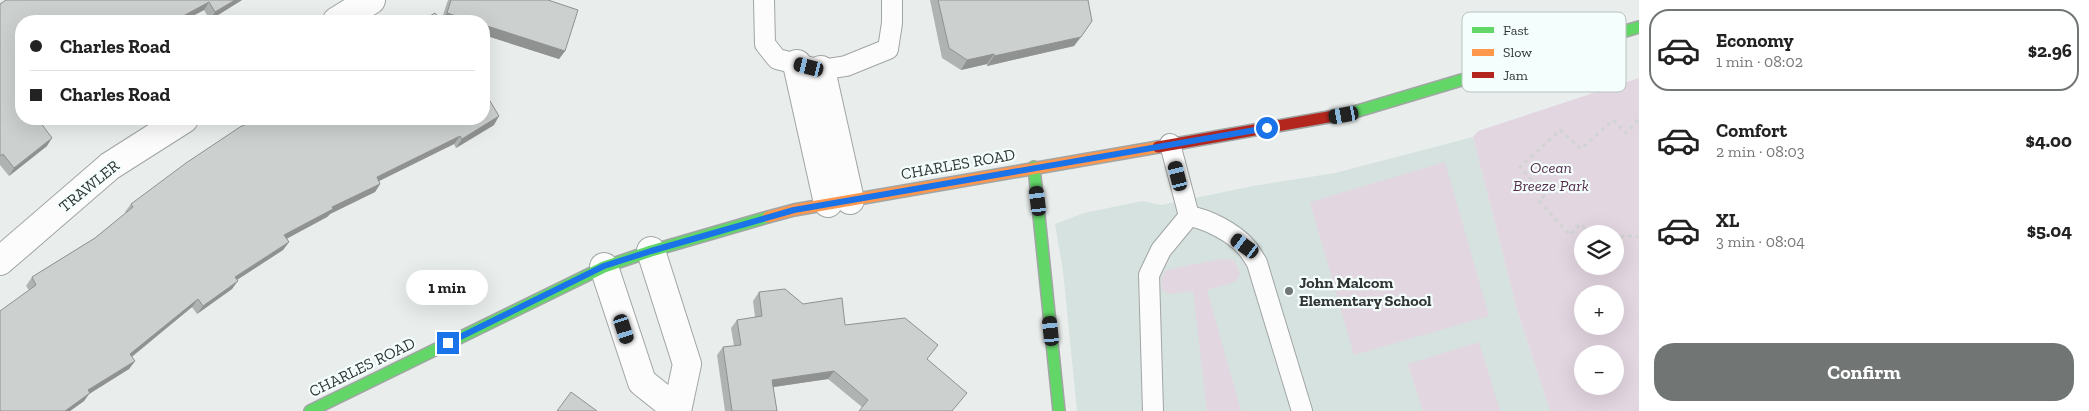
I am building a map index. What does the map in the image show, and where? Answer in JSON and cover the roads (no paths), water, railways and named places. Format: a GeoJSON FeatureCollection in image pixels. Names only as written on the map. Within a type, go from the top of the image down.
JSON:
{"type":"FeatureCollection","features":[{"type":"Feature","properties":{"kind":"street"},"geometry":{"type":"LineString","coordinates":[[347,15],[371,0]]}},
{"type":"Feature","properties":{"kind":"street","name":"CHARLES ROAD"},"geometry":{"type":"LineString","coordinates":[[1626,31],[1639,27]]}},
{"type":"Feature","properties":{"kind":"street"},"geometry":{"type":"LineString","coordinates":[[809,67],[839,202]]}},
{"type":"Feature","properties":{"kind":"street","name":"CHARLES ROAD"},"geometry":{"type":"LineString","coordinates":[[310,411],[604,266],[651,251],[794,210],[1034,167],[1344,115],[1462,80]]}},
{"type":"Feature","properties":{"kind":"street","name":"TRAWLER"},"geometry":{"type":"LineString","coordinates":[[0,262],[110,166],[175,125]]}},
{"type":"Feature","properties":{"kind":"street"},"geometry":{"type":"LineString","coordinates":[[1034,167],[1059,411]]}},
{"type":"Feature","properties":{"kind":"street"},"geometry":{"type":"LineString","coordinates":[[604,266],[642,382],[677,410],[687,364],[651,251]]}},
{"type":"Feature","properties":{"kind":"lane"},"geometry":{"type":"LineString","coordinates":[[764,0],[765,44],[777,59],[809,67],[846,66],[888,50],[892,23],[892,0]]}},
{"type":"Feature","properties":{"kind":"lane"},"geometry":{"type":"LineString","coordinates":[[1170,144],[1189,216]]}},
{"type":"Feature","properties":{"kind":"lane"},"geometry":{"type":"LineString","coordinates":[[1153,411],[1149,275],[1161,250],[1189,216]]}},
{"type":"Feature","properties":{"kind":"lane"},"geometry":{"type":"LineString","coordinates":[[1189,216],[1200,218],[1227,232],[1245,246],[1257,264],[1302,411]]}},
{"type":"Feature","properties":{"kind":"place","name":"John Malcom Elementary School"},"geometry":{"type":"Point","coordinates":[1289,291]}},
{"type":"Feature","properties":{"kind":"park label","name":"Ocean Breeze Park"},"geometry":{"type":"Point","coordinates":[1551,176]}}]}
